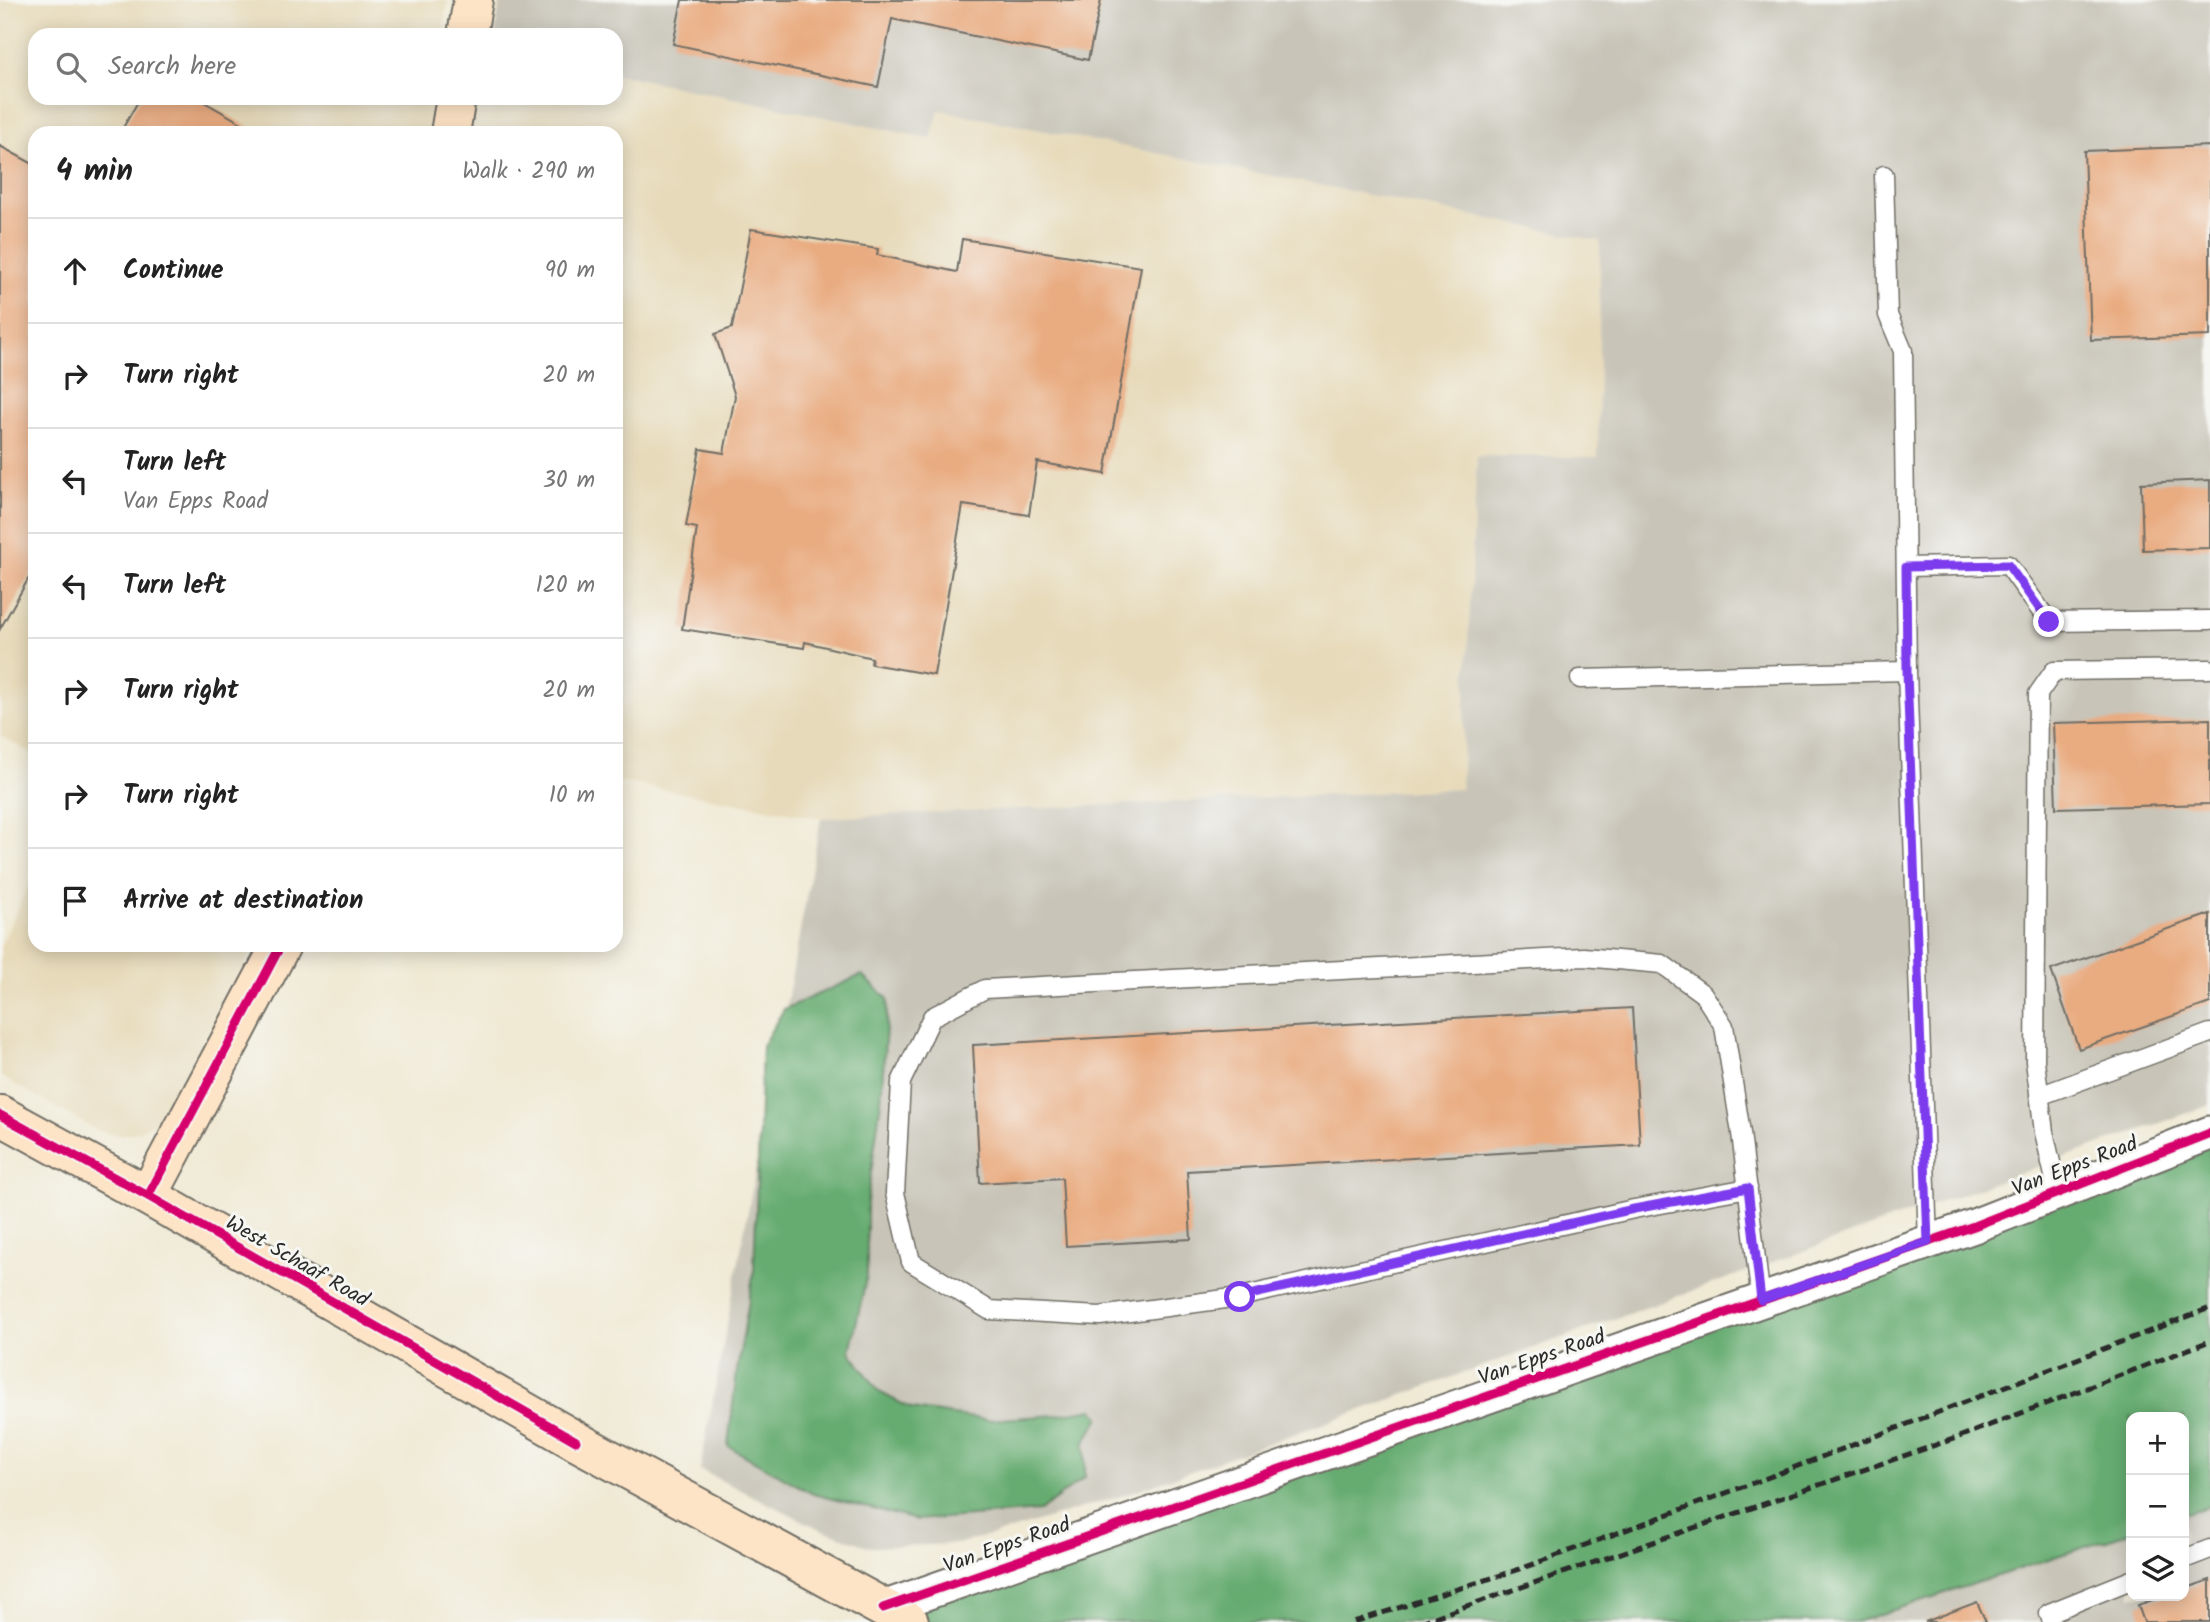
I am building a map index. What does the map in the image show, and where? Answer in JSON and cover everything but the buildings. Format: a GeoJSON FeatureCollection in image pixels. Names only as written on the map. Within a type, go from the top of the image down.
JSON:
{"type":"FeatureCollection","features":[{"type":"Feature","properties":{"kind":"street"},"geometry":{"type":"LineString","coordinates":[[468,28],[473,0]]}},
{"type":"Feature","properties":{"kind":"street"},"geometry":{"type":"LineString","coordinates":[[451,126],[455,105]]}},
{"type":"Feature","properties":{"kind":"street"},"geometry":{"type":"LineString","coordinates":[[148,1196],[277,952]]}},
{"type":"Feature","properties":{"kind":"street","name":"West Schaaf Road"},"geometry":{"type":"LineString","coordinates":[[0,1115],[148,1196],[564,1434],[896,1615]]}},
{"type":"Feature","properties":{"kind":"street","name":"Van Epps Road"},"geometry":{"type":"LineString","coordinates":[[896,1615],[1761,1300],[1928,1242],[2210,1133]]}},
{"type":"Feature","properties":{"kind":"lane"},"geometry":{"type":"LineString","coordinates":[[1884,175],[1888,315],[1903,351],[1907,671],[1928,1242]]}},
{"type":"Feature","properties":{"kind":"lane"},"geometry":{"type":"LineString","coordinates":[[1906,567],[2008,565],[2049,622],[2210,620]]}},
{"type":"Feature","properties":{"kind":"lane"},"geometry":{"type":"LineString","coordinates":[[2058,1193],[2044,1132],[2035,1061],[2038,694],[2054,671],[2210,669]]}},
{"type":"Feature","properties":{"kind":"lane"},"geometry":{"type":"LineString","coordinates":[[1580,679],[1907,671]]}},
{"type":"Feature","properties":{"kind":"lane"},"geometry":{"type":"LineString","coordinates":[[1748,1188],[1634,1209],[1240,1297],[1100,1316],[989,1310],[911,1262],[895,1193],[901,1082],[932,1017],[985,989],[1584,957],[1662,964],[1703,994],[1724,1026],[1748,1188],[1761,1300]]}},
{"type":"Feature","properties":{"kind":"lane"},"geometry":{"type":"LineString","coordinates":[[2039,1096],[2210,1033]]}},
{"type":"Feature","properties":{"kind":"lane"},"geometry":{"type":"LineString","coordinates":[[2189,1557],[2210,1549]]}},
{"type":"Feature","properties":{"kind":"lane"},"geometry":{"type":"LineString","coordinates":[[2052,1622],[2049,1613],[2126,1582]]}},
{"type":"Feature","properties":{"kind":"shaded area"},"geometry":{"type":"Polygon","coordinates":[[[0,0],[448,0],[443,28],[28,28],[28,105],[623,105],[623,75],[931,139],[939,110],[1600,241],[1598,457],[1477,456],[1461,789],[821,818],[623,782],[623,126],[28,126],[28,751],[0,736],[0,0]]]}},
{"type":"Feature","properties":{"kind":"shaded area"},"geometry":{"type":"Polygon","coordinates":[[[500,0],[2210,0],[2210,1105],[1127,1494],[957,1544],[870,1547],[820,1529],[700,1470],[821,818],[1461,789],[1477,456],[1598,457],[1600,241],[939,110],[931,139],[623,75],[623,28],[496,28],[500,0]]]}},
{"type":"Feature","properties":{"kind":"shaded area"},"geometry":{"type":"Polygon","coordinates":[[[28,886],[28,952],[251,952],[228,1002],[169,1107],[158,1120],[137,1132],[121,1135],[98,1131],[0,1076],[0,947],[28,886]]]}},
{"type":"Feature","properties":{"kind":"shaded area"},"geometry":{"type":"Polygon","coordinates":[[[2210,1506],[2210,1622],[1857,1622],[2126,1534],[2126,1601],[2189,1601],[2189,1512],[2210,1506]]]}},
{"type":"Feature","properties":{"kind":"green space"},"geometry":{"type":"Polygon","coordinates":[[[862,975],[888,999],[881,1101],[867,1202],[867,1275],[850,1351],[879,1392],[912,1409],[988,1420],[1057,1415],[1093,1409],[1100,1417],[1085,1442],[1085,1477],[1040,1511],[917,1520],[813,1494],[728,1446],[754,1270],[762,1046],[784,1009],[862,975]]]}},
{"type":"Feature","properties":{"kind":"green space"},"geometry":{"type":"Polygon","coordinates":[[[2210,1133],[2210,1506],[2189,1512],[2189,1412],[2126,1412],[2126,1534],[1857,1622],[909,1622],[883,1608],[2210,1133]]]}},
{"type":"Feature","properties":{"kind":"railway"},"geometry":{"type":"LineString","coordinates":[[1354,1622],[1520,1569],[1764,1479],[2210,1308]]}},
{"type":"Feature","properties":{"kind":"railway"},"geometry":{"type":"LineString","coordinates":[[1420,1622],[1956,1438],[2210,1341]]}},
{"type":"Feature","properties":{"kind":"cycle path"},"geometry":{"type":"LineString","coordinates":[[148,1196],[277,952]]}},
{"type":"Feature","properties":{"kind":"cycle path"},"geometry":{"type":"LineString","coordinates":[[0,1115],[148,1196],[576,1441]]}},
{"type":"Feature","properties":{"kind":"cycle path"},"geometry":{"type":"LineString","coordinates":[[883,1608],[1974,1226],[2210,1133]]}},
{"type":"Feature","properties":{"kind":"route"},"geometry":{"type":"LineString","coordinates":[[1240,1297],[1634,1209],[1748,1188],[1761,1300],[1928,1242],[1907,671],[1906,567],[2008,565],[2049,622]]}}]}
